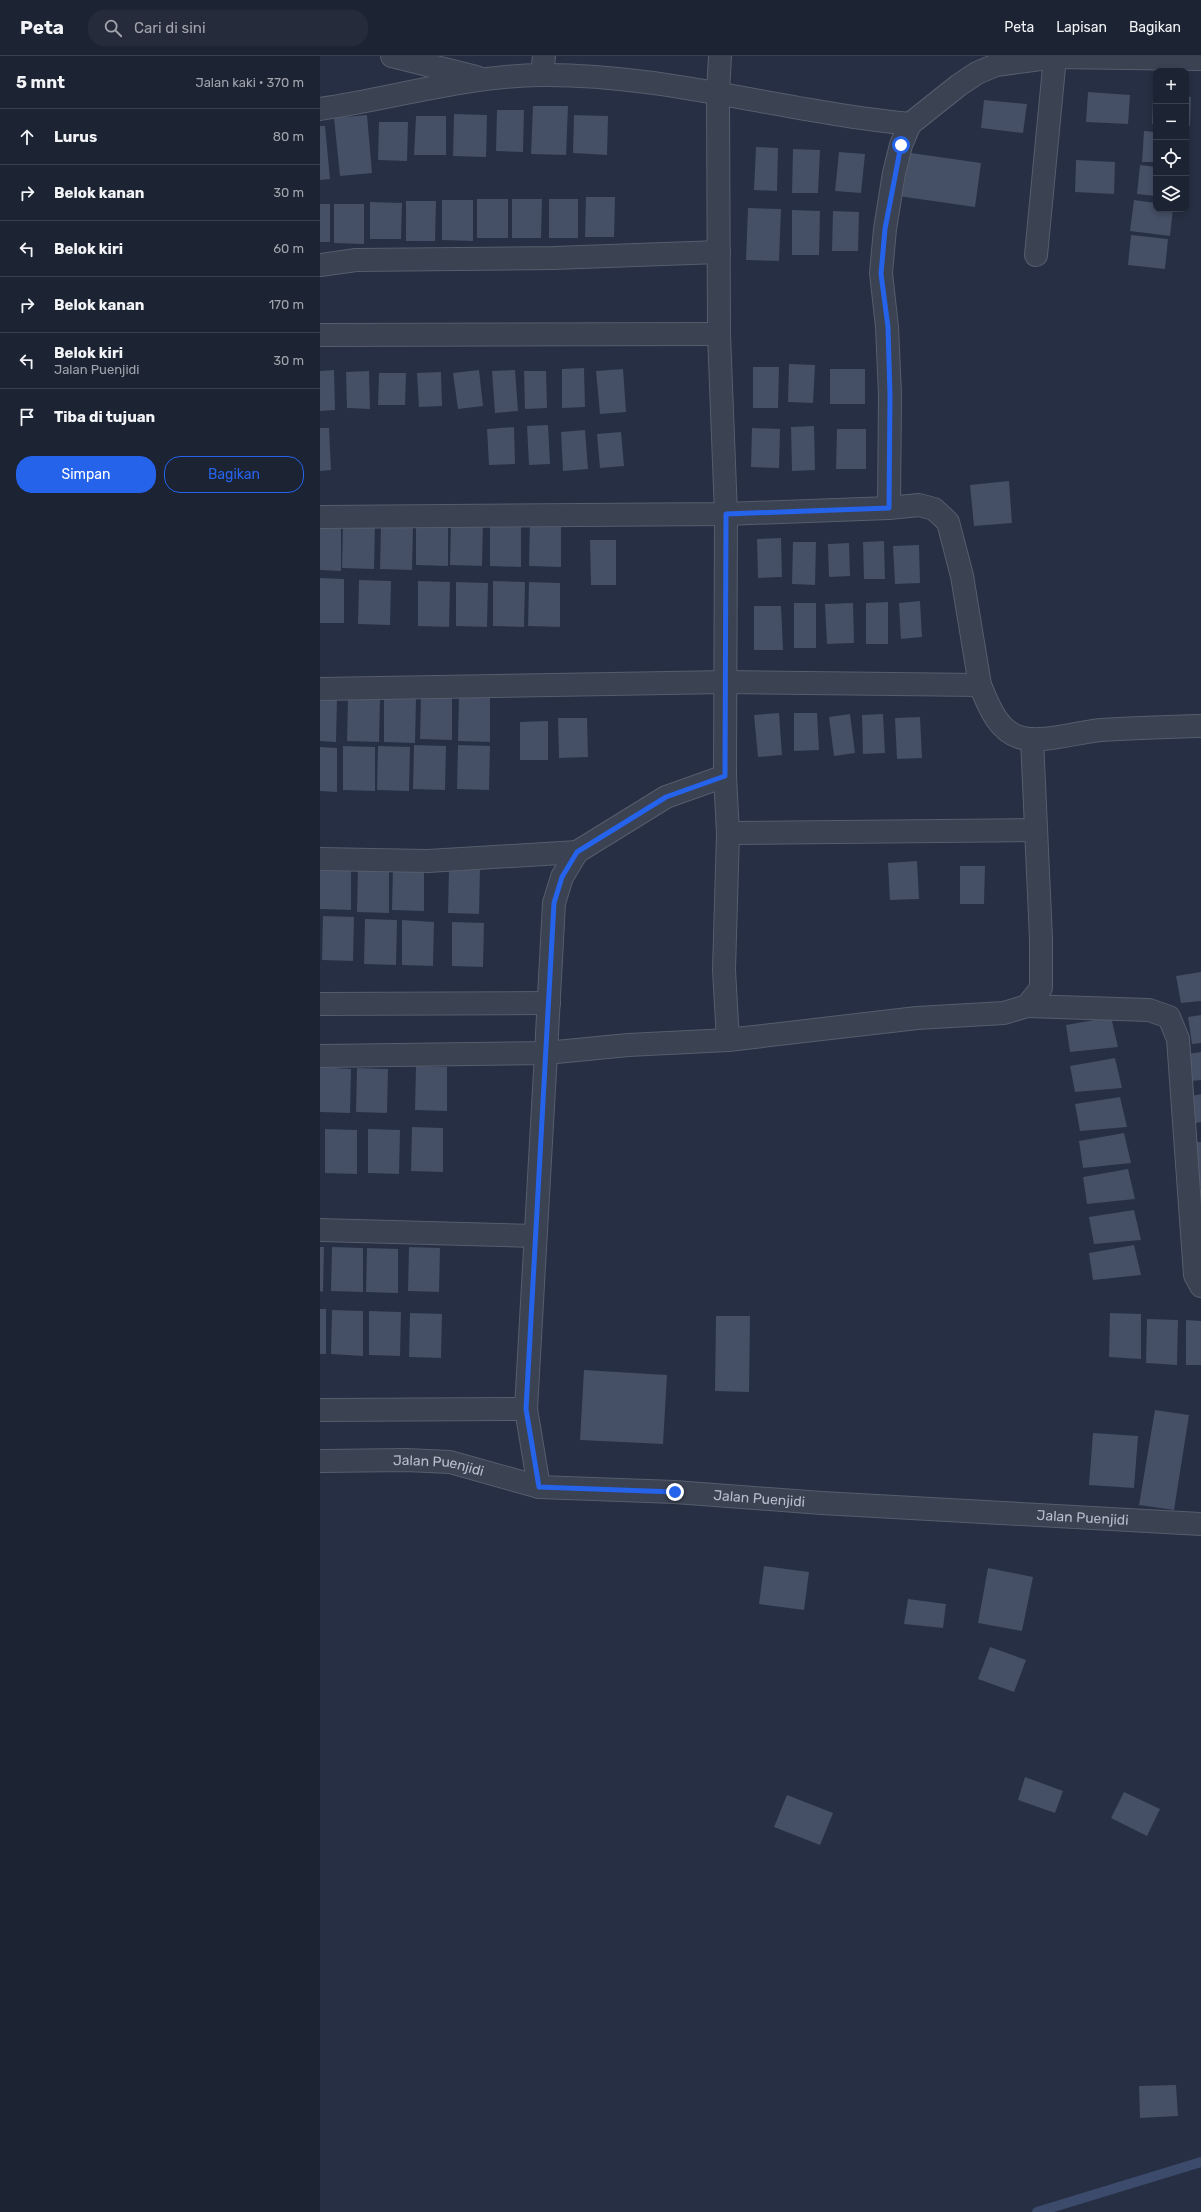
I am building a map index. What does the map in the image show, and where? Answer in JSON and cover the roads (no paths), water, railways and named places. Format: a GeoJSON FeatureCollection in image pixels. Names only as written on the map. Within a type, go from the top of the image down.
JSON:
{"type":"FeatureCollection","features":[{"type":"Feature","properties":{"kind":"street"},"geometry":{"type":"LineString","coordinates":[[392,56],[483,79]]}},
{"type":"Feature","properties":{"kind":"street"},"geometry":{"type":"LineString","coordinates":[[720,56],[718,92],[719,334],[726,514],[725,776],[728,834],[724,970],[728,1040]]}},
{"type":"Feature","properties":{"kind":"street"},"geometry":{"type":"LineString","coordinates":[[1036,255],[1055,57]]}},
{"type":"Feature","properties":{"kind":"street"},"geometry":{"type":"LineString","coordinates":[[889,508],[890,395],[888,327],[881,274],[885,229],[894,174],[901,145],[910,124],[943,97],[977,73],[996,64],[1055,57],[1201,59]]}},
{"type":"Feature","properties":{"kind":"street"},"geometry":{"type":"LineString","coordinates":[[320,108],[483,79],[543,65],[609,79],[718,92],[829,113],[910,124]]}},
{"type":"Feature","properties":{"kind":"street"},"geometry":{"type":"LineString","coordinates":[[320,265],[356,260],[554,258],[719,252]]}},
{"type":"Feature","properties":{"kind":"street"},"geometry":{"type":"LineString","coordinates":[[320,335],[719,334]]}},
{"type":"Feature","properties":{"kind":"street"},"geometry":{"type":"LineString","coordinates":[[320,517],[726,514],[889,508],[919,505],[934,509],[948,522],[962,576],[980,685],[992,712],[1005,728],[1018,737],[1032,739],[1100,730],[1201,726]]}},
{"type":"Feature","properties":{"kind":"street"},"geometry":{"type":"LineString","coordinates":[[320,689],[726,682],[980,685]]}},
{"type":"Feature","properties":{"kind":"street"},"geometry":{"type":"LineString","coordinates":[[1027,1006],[1041,988],[1041,939],[1032,739]]}},
{"type":"Feature","properties":{"kind":"street"},"geometry":{"type":"LineString","coordinates":[[539,1487],[526,1409],[534,1236],[554,903],[562,877],[577,852],[666,797],[725,776]]}},
{"type":"Feature","properties":{"kind":"street"},"geometry":{"type":"LineString","coordinates":[[728,834],[1036,830]]}},
{"type":"Feature","properties":{"kind":"street"},"geometry":{"type":"LineString","coordinates":[[320,859],[428,861],[577,852]]}},
{"type":"Feature","properties":{"kind":"street"},"geometry":{"type":"LineString","coordinates":[[320,1004],[549,1003]]}},
{"type":"Feature","properties":{"kind":"street"},"geometry":{"type":"LineString","coordinates":[[320,1056],[546,1053],[628,1045],[728,1040],[917,1018],[1004,1013],[1027,1006],[1149,1010],[1169,1017],[1178,1039],[1195,1275],[1201,1286]]}},
{"type":"Feature","properties":{"kind":"street"},"geometry":{"type":"LineString","coordinates":[[320,1230],[534,1236]]}},
{"type":"Feature","properties":{"kind":"street"},"geometry":{"type":"LineString","coordinates":[[320,1410],[526,1409]]}},
{"type":"Feature","properties":{"kind":"street","name":"Jalan Puenjidi"},"geometry":{"type":"LineString","coordinates":[[320,1461],[406,1460],[450,1462],[539,1487],[675,1492],[822,1503],[1201,1524]]}},
{"type":"Feature","properties":{"kind":"waterway"},"geometry":{"type":"LineString","coordinates":[[1037,2212],[1201,2162]]}}]}
